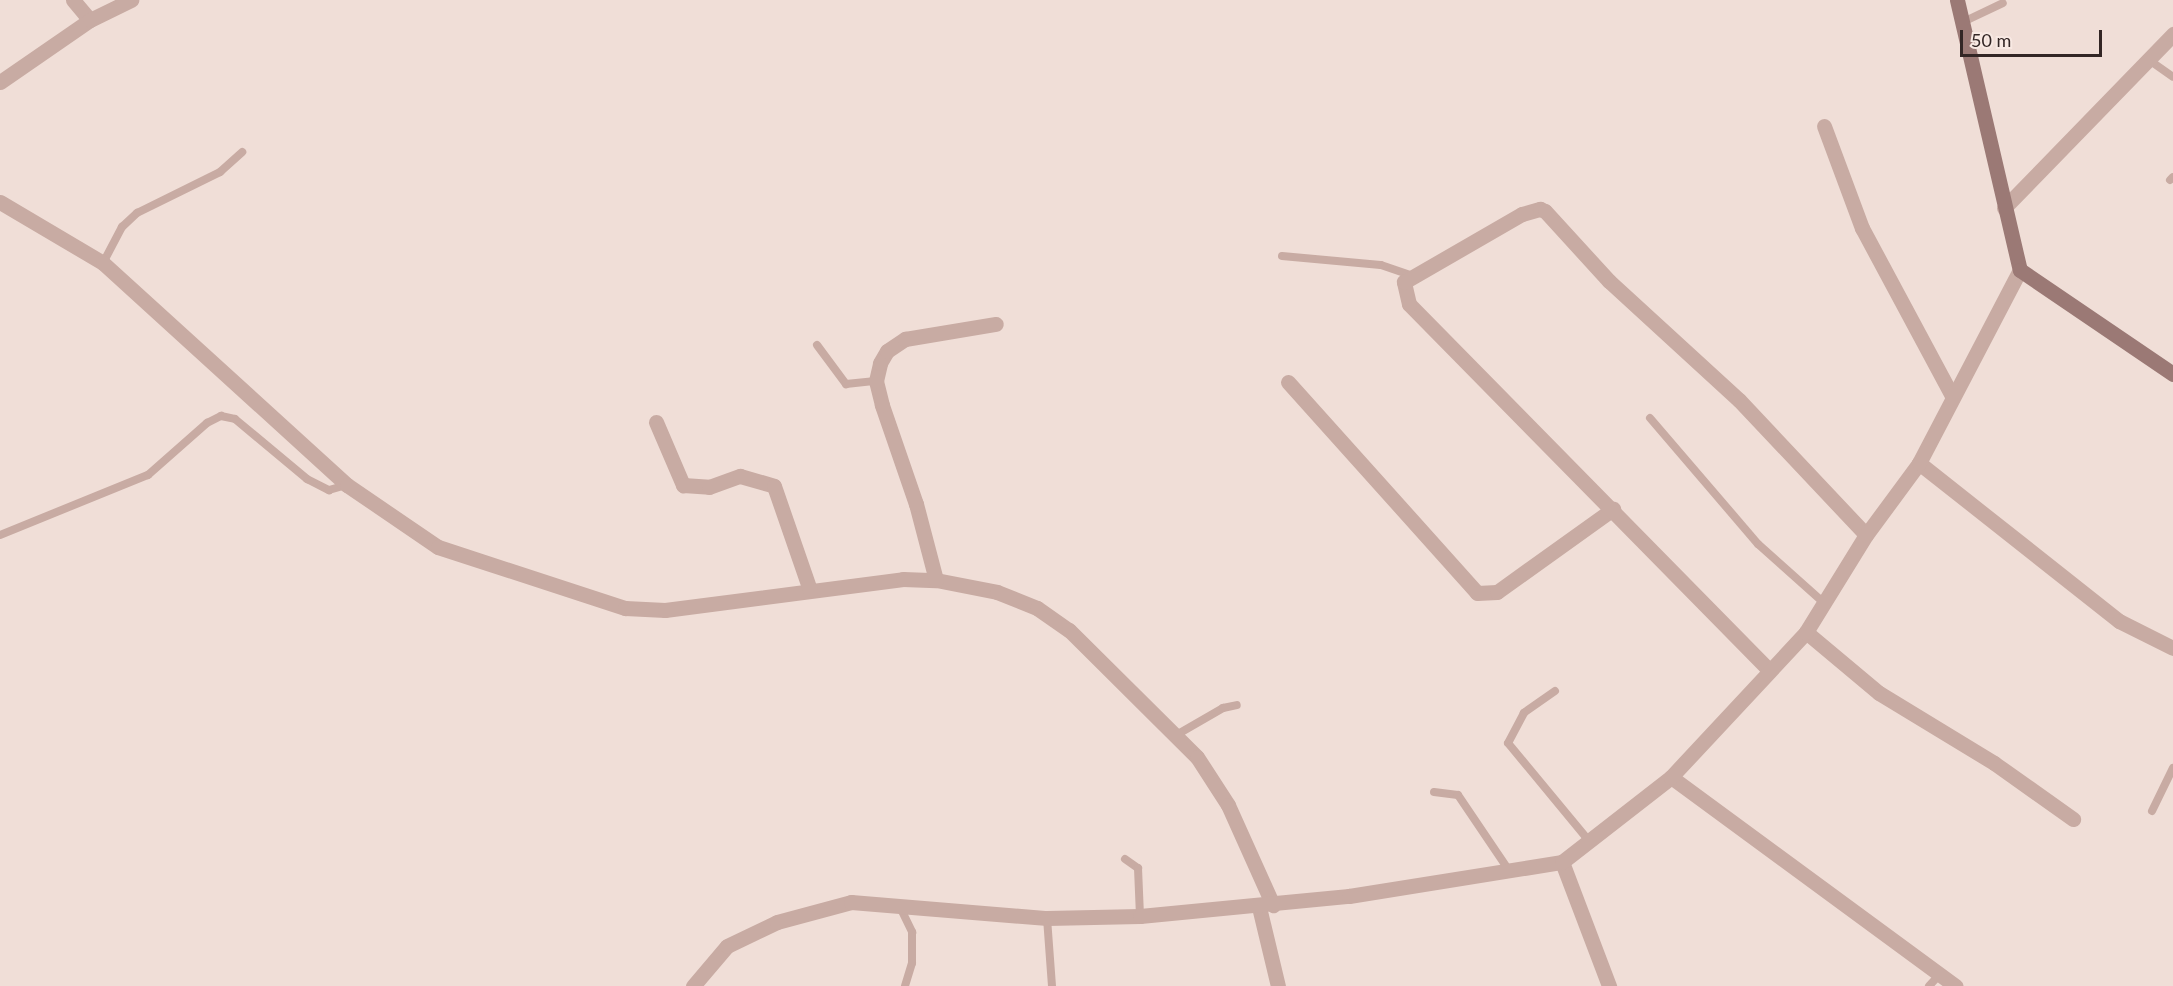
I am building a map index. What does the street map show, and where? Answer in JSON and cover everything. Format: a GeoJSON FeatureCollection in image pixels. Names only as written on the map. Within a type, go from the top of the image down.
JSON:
{"type":"FeatureCollection","features":[{"type":"Feature","properties":{"kind":"street"},"geometry":{"type":"LineString","coordinates":[[73,0],[90,20]]}},
{"type":"Feature","properties":{"kind":"street"},"geometry":{"type":"LineString","coordinates":[[0,82],[90,20],[131,0]]}},
{"type":"Feature","properties":{"kind":"street"},"geometry":{"type":"LineString","coordinates":[[1957,0],[2020,270],[2173,374]]}},
{"type":"Feature","properties":{"kind":"street"},"geometry":{"type":"LineString","coordinates":[[2004,208],[2173,34]]}},
{"type":"Feature","properties":{"kind":"street"},"geometry":{"type":"LineString","coordinates":[[1824,126],[1867,238],[1952,396]]}},
{"type":"Feature","properties":{"kind":"street"},"geometry":{"type":"LineString","coordinates":[[0,202],[103,264],[347,485],[438,547],[607,605],[665,610],[903,579],[936,580],[997,592],[1037,608],[1069,630],[1178,734],[1218,787],[1266,906],[1278,986]]}},
{"type":"Feature","properties":{"kind":"street"},"geometry":{"type":"LineString","coordinates":[[1767,669],[1613,509],[1409,304],[1403,290],[1404,282],[1522,214],[1540,209],[1609,281],[1739,400],[1866,535]]}},
{"type":"Feature","properties":{"kind":"street"},"geometry":{"type":"LineString","coordinates":[[693,986],[727,946],[777,922],[851,902],[1047,918],[1140,916],[1266,906],[1510,872],[1562,862],[1671,777],[1767,669],[1806,632],[1866,535],[1918,463],[2020,270]]}},
{"type":"Feature","properties":{"kind":"street"},"geometry":{"type":"LineString","coordinates":[[936,580],[876,381],[887,351],[905,339],[996,324]]}},
{"type":"Feature","properties":{"kind":"street"},"geometry":{"type":"LineString","coordinates":[[1288,382],[1477,593],[1497,592],[1613,509]]}},
{"type":"Feature","properties":{"kind":"street"},"geometry":{"type":"LineString","coordinates":[[656,422],[683,485],[709,487],[740,476],[761,479],[774,486],[810,590]]}},
{"type":"Feature","properties":{"kind":"street"},"geometry":{"type":"LineString","coordinates":[[1918,463],[2119,621],[2173,648]]}},
{"type":"Feature","properties":{"kind":"street"},"geometry":{"type":"LineString","coordinates":[[1806,632],[1879,693],[1994,763],[2073,819]]}},
{"type":"Feature","properties":{"kind":"street"},"geometry":{"type":"LineString","coordinates":[[1671,777],[1942,973],[1956,986]]}},
{"type":"Feature","properties":{"kind":"street"},"geometry":{"type":"LineString","coordinates":[[1562,862],[1609,986]]}},
{"type":"Feature","properties":{"kind":"lane"},"geometry":{"type":"LineString","coordinates":[[1963,22],[2003,3]]}},
{"type":"Feature","properties":{"kind":"lane"},"geometry":{"type":"LineString","coordinates":[[2149,60],[2173,77]]}},
{"type":"Feature","properties":{"kind":"lane"},"geometry":{"type":"LineString","coordinates":[[103,264],[122,227],[137,213],[220,172],[243,152]]}},
{"type":"Feature","properties":{"kind":"lane"},"geometry":{"type":"LineString","coordinates":[[1282,256],[1381,265],[1413,276]]}},
{"type":"Feature","properties":{"kind":"lane"},"geometry":{"type":"LineString","coordinates":[[817,345],[846,384],[876,381]]}},
{"type":"Feature","properties":{"kind":"lane"},"geometry":{"type":"LineString","coordinates":[[0,535],[148,475],[207,423],[221,416],[235,419],[307,479],[329,490],[347,485]]}},
{"type":"Feature","properties":{"kind":"lane"},"geometry":{"type":"LineString","coordinates":[[1650,418],[1758,544],[1824,603]]}},
{"type":"Feature","properties":{"kind":"lane"},"geometry":{"type":"LineString","coordinates":[[1555,691],[1524,713],[1508,743],[1590,842]]}},
{"type":"Feature","properties":{"kind":"lane"},"geometry":{"type":"LineString","coordinates":[[1178,734],[1223,708],[1237,705]]}},
{"type":"Feature","properties":{"kind":"lane"},"geometry":{"type":"LineString","coordinates":[[2152,811],[2173,768]]}},
{"type":"Feature","properties":{"kind":"lane"},"geometry":{"type":"LineString","coordinates":[[1434,792],[1458,795],[1510,872]]}},
{"type":"Feature","properties":{"kind":"lane"},"geometry":{"type":"LineString","coordinates":[[1125,859],[1138,868],[1140,916]]}},
{"type":"Feature","properties":{"kind":"lane"},"geometry":{"type":"LineString","coordinates":[[900,907],[912,932],[912,963],[905,986]]}},
{"type":"Feature","properties":{"kind":"lane"},"geometry":{"type":"LineString","coordinates":[[1047,918],[1052,986]]}},
{"type":"Feature","properties":{"kind":"lane"},"geometry":{"type":"LineString","coordinates":[[1929,986],[1942,973]]}}]}
